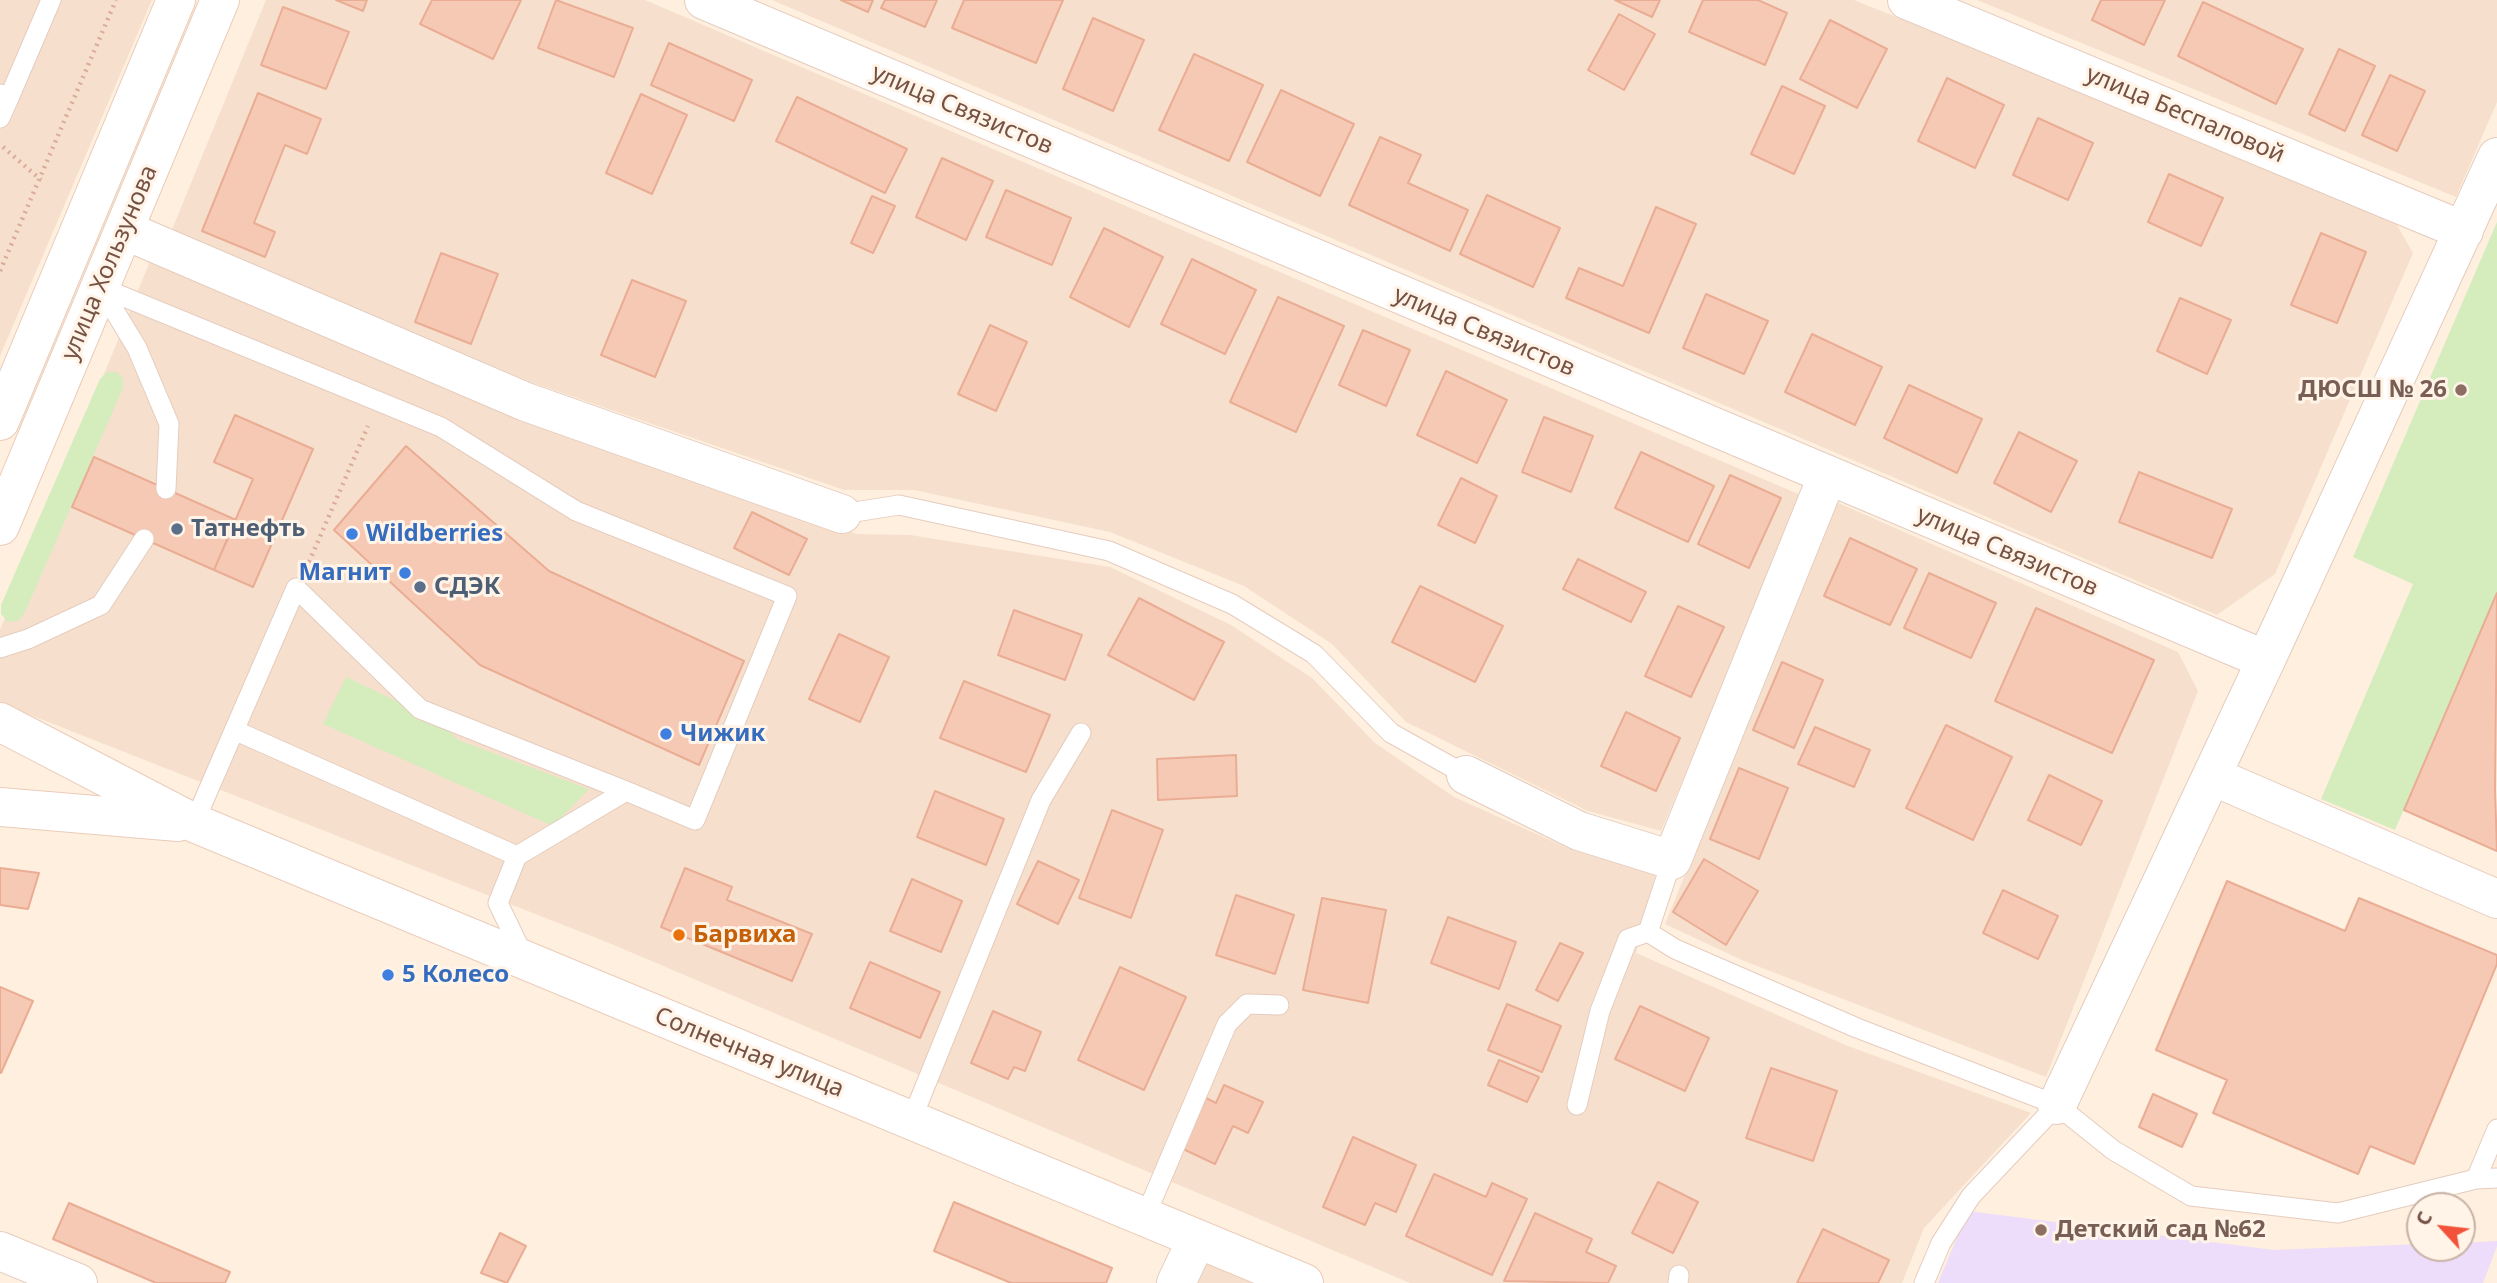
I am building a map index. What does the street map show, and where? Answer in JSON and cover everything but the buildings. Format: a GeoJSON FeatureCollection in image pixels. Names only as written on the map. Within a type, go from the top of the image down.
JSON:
{"type":"FeatureCollection","features":[{"type":"Feature","properties":{"kind":"street","name":"улица Хользунова"},"geometry":{"type":"LineString","coordinates":[[0,421],[176,0]]}},
{"type":"Feature","properties":{"kind":"street","name":"улица Хользунова"},"geometry":{"type":"LineString","coordinates":[[0,526],[220,0]]}},
{"type":"Feature","properties":{"kind":"street","name":"улица Связистов"},"geometry":{"type":"LineString","coordinates":[[704,0],[1827,477],[2266,660]]}},
{"type":"Feature","properties":{"kind":"street","name":"улица Беспаловой"},"geometry":{"type":"LineString","coordinates":[[1907,0],[2464,231]]}},
{"type":"Feature","properties":{"kind":"street"},"geometry":{"type":"LineString","coordinates":[[2057,1105],[2266,660],[2497,157]]}},
{"type":"Feature","properties":{"kind":"street"},"geometry":{"type":"LineString","coordinates":[[124,230],[526,402],[842,514]]}},
{"type":"Feature","properties":{"kind":"street"},"geometry":{"type":"LineString","coordinates":[[0,359],[61,276]]}},
{"type":"Feature","properties":{"kind":"street"},"geometry":{"type":"LineString","coordinates":[[1466,775],[1579,831],[1672,860],[1827,477]]}},
{"type":"Feature","properties":{"kind":"street","name":"Солнечная улица"},"geometry":{"type":"LineString","coordinates":[[0,722],[194,823],[1304,1283]]}},
{"type":"Feature","properties":{"kind":"street"},"geometry":{"type":"LineString","coordinates":[[2212,776],[2497,899]]}},
{"type":"Feature","properties":{"kind":"street","name":"Солнечная улица"},"geometry":{"type":"LineString","coordinates":[[0,807],[194,823]]}},
{"type":"Feature","properties":{"kind":"street"},"geometry":{"type":"LineString","coordinates":[[1176,1283],[1197,1239]]}},
{"type":"Feature","properties":{"kind":"street"},"geometry":{"type":"LineString","coordinates":[[0,1251],[78,1283]]}},
{"type":"Feature","properties":{"kind":"lane"},"geometry":{"type":"LineString","coordinates":[[0,118],[4,96],[51,0]]}},
{"type":"Feature","properties":{"kind":"lane"},"geometry":{"type":"LineString","coordinates":[[100,287],[441,427],[576,511],[787,596],[695,820],[420,709],[296,588],[194,823]]}},
{"type":"Feature","properties":{"kind":"lane"},"geometry":{"type":"LineString","coordinates":[[100,287],[137,348],[169,424],[166,489]]}},
{"type":"Feature","properties":{"kind":"lane"},"geometry":{"type":"LineString","coordinates":[[842,514],[899,505],[1110,551],[1233,604],[1314,654],[1391,733],[1466,775]]}},
{"type":"Feature","properties":{"kind":"lane"},"geometry":{"type":"LineString","coordinates":[[0,648],[28,639],[101,605],[145,539]]}},
{"type":"Feature","properties":{"kind":"lane"},"geometry":{"type":"LineString","coordinates":[[234,730],[517,856]]}},
{"type":"Feature","properties":{"kind":"lane"},"geometry":{"type":"LineString","coordinates":[[911,1121],[1041,800],[1081,733]]}},
{"type":"Feature","properties":{"kind":"lane"},"geometry":{"type":"LineString","coordinates":[[526,961],[498,904],[517,856],[626,791]]}},
{"type":"Feature","properties":{"kind":"lane"},"geometry":{"type":"LineString","coordinates":[[1648,932],[1672,860]]}},
{"type":"Feature","properties":{"kind":"lane"},"geometry":{"type":"LineString","coordinates":[[1648,932],[1675,949],[1857,1028],[2057,1105],[2113,1150],[2191,1196],[2338,1213],[2476,1179],[2497,1178]]}},
{"type":"Feature","properties":{"kind":"lane"},"geometry":{"type":"LineString","coordinates":[[1577,1105],[1600,1011],[1628,939],[1648,932]]}},
{"type":"Feature","properties":{"kind":"lane"},"geometry":{"type":"LineString","coordinates":[[1145,1217],[1227,1024],[1247,1004],[1279,1005]]}},
{"type":"Feature","properties":{"kind":"lane"},"geometry":{"type":"LineString","coordinates":[[1924,1283],[1941,1243],[1971,1196],[2057,1105]]}},
{"type":"Feature","properties":{"kind":"lane"},"geometry":{"type":"LineString","coordinates":[[2476,1179],[2497,1129]]}},
{"type":"Feature","properties":{"kind":"path"},"geometry":{"type":"LineString","coordinates":[[0,271],[117,0]]}},
{"type":"Feature","properties":{"kind":"path"},"geometry":{"type":"LineString","coordinates":[[0,144],[41,180]]}},
{"type":"Feature","properties":{"kind":"path"},"geometry":{"type":"LineString","coordinates":[[296,588],[379,401]]}},
{"type":"Feature","properties":{"kind":"shaded area"},"geometry":{"type":"Polygon","coordinates":[[[0,0],[152,0],[0,356],[0,0]]]}},
{"type":"Feature","properties":{"kind":"shaded area"},"geometry":{"type":"Polygon","coordinates":[[[266,0],[645,0],[1803,496],[1661,831],[1588,811],[1406,722],[1332,644],[1244,586],[1110,532],[914,490],[844,490],[536,384],[171,232],[266,0]]]}},
{"type":"Feature","properties":{"kind":"shaded area"},"geometry":{"type":"Polygon","coordinates":[[[772,0],[1854,0],[2393,218],[2413,253],[2275,574],[2217,615],[772,0]]]}},
{"type":"Feature","properties":{"kind":"shaded area"},"geometry":{"type":"Polygon","coordinates":[[[1977,0],[2497,0],[2497,102],[2456,197],[1977,0]]]}},
{"type":"Feature","properties":{"kind":"shaded area"},"geometry":{"type":"Polygon","coordinates":[[[150,261],[512,412],[857,534],[910,535],[1110,567],[1231,625],[1312,678],[1375,743],[1454,797],[1570,849],[1657,868],[1636,953],[1848,1046],[2031,1113],[1924,1228],[1902,1283],[1410,1283],[609,943],[0,703],[0,630],[150,261]]]}},
{"type":"Feature","properties":{"kind":"shaded area"},"geometry":{"type":"Polygon","coordinates":[[[1836,502],[2178,652],[2198,691],[2046,1077],[1744,961],[1665,924],[1836,502]]]}},
{"type":"Feature","properties":{"kind":"shaded area","name":"Детский сад №62"},"geometry":{"type":"Polygon","coordinates":[[[1968,1211],[2274,1250],[2406,1245],[2406,1262],[2476,1262],[2476,1242],[2497,1241],[2483,1283],[1938,1283],[1968,1211]]]}},
{"type":"Feature","properties":{"kind":"shaded area"},"geometry":{"type":"Polygon","coordinates":[[[1206,1258],[1265,1283],[1195,1283],[1206,1258]]]}},
{"type":"Feature","properties":{"kind":"green space","name":"ДЮСШ № 26"},"geometry":{"type":"Polygon","coordinates":[[[2497,222],[2497,593],[2395,830],[2321,799],[2413,584],[2353,557],[2497,222]]]}},
{"type":"Feature","properties":{"kind":"green space"},"geometry":{"type":"Polygon","coordinates":[[[107,372],[117,372],[123,379],[123,388],[24,614],[18,621],[8,622],[1,614],[1,605],[100,379],[107,372]]]}},
{"type":"Feature","properties":{"kind":"green space"},"geometry":{"type":"Polygon","coordinates":[[[346,677],[439,721],[458,740],[589,789],[553,826],[323,724],[346,677]]]}},
{"type":"Feature","properties":{"kind":"place","name":"ДЮСШ № 26"},"geometry":{"type":"Point","coordinates":[2461,390]}},
{"type":"Feature","properties":{"kind":"place","name":"Татнефть"},"geometry":{"type":"Point","coordinates":[177,529]}},
{"type":"Feature","properties":{"kind":"place","name":"Wildberries"},"geometry":{"type":"Point","coordinates":[352,534]}},
{"type":"Feature","properties":{"kind":"place","name":"Магнит"},"geometry":{"type":"Point","coordinates":[405,573]}},
{"type":"Feature","properties":{"kind":"place","name":"СДЭК"},"geometry":{"type":"Point","coordinates":[420,587]}},
{"type":"Feature","properties":{"kind":"place","name":"Чижик"},"geometry":{"type":"Point","coordinates":[666,734]}},
{"type":"Feature","properties":{"kind":"place","name":"Барвиха"},"geometry":{"type":"Point","coordinates":[679,935]}},
{"type":"Feature","properties":{"kind":"place","name":"5 Колесо"},"geometry":{"type":"Point","coordinates":[388,975]}},
{"type":"Feature","properties":{"kind":"place","name":"Детский сад №62"},"geometry":{"type":"Point","coordinates":[2041,1230]}}]}
